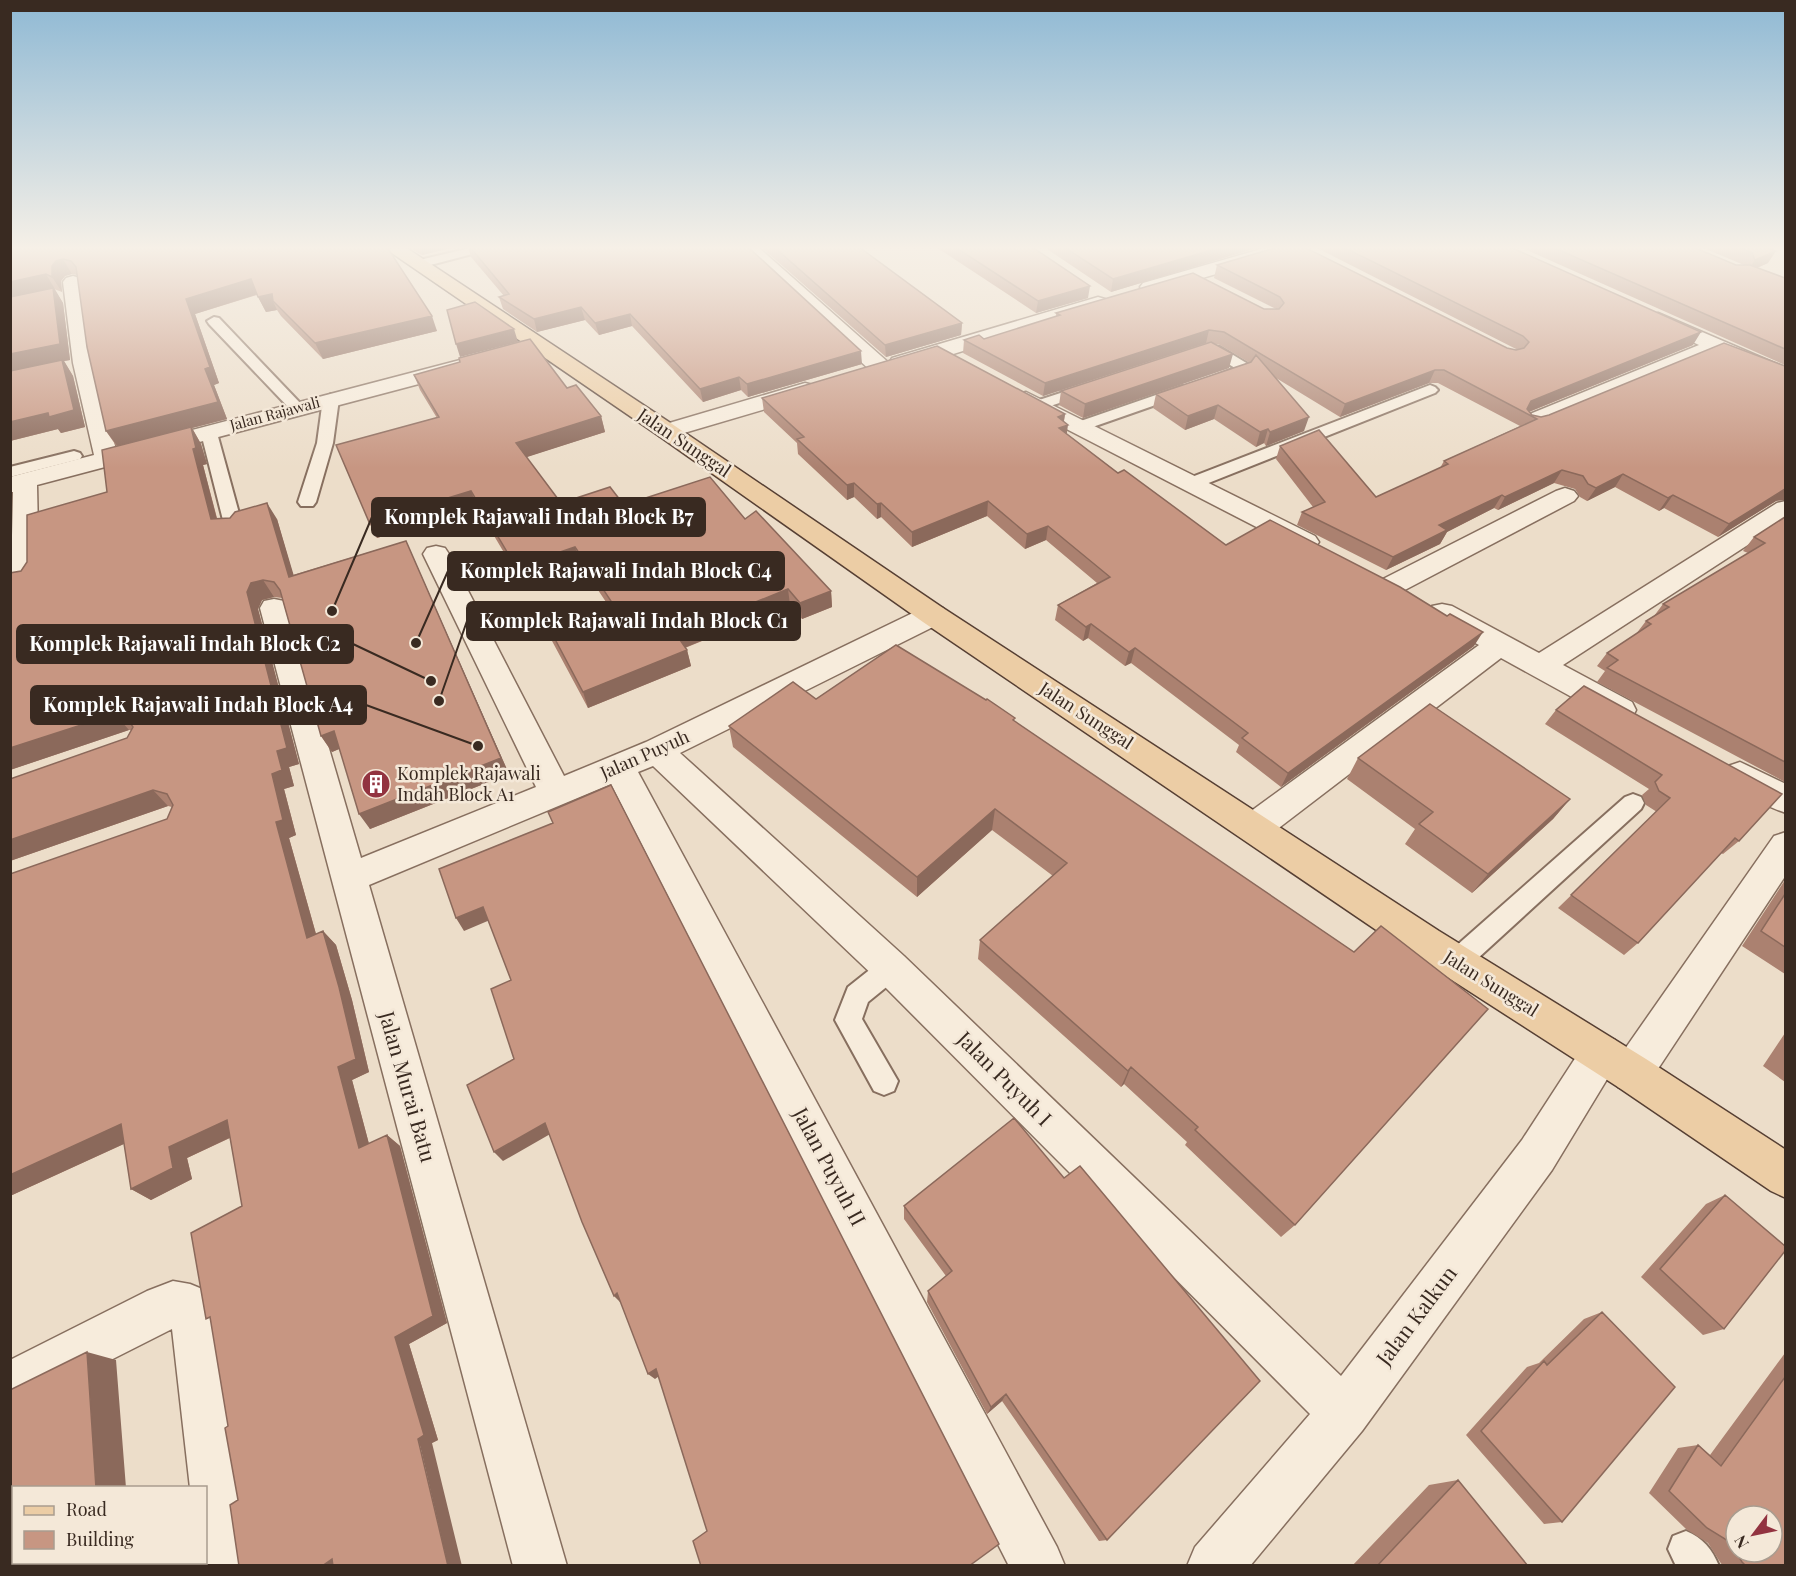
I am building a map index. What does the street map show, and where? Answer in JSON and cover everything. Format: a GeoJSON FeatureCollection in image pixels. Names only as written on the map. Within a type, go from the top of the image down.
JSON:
{"type":"FeatureCollection","features":[{"type":"Feature","properties":{"kind":"main road","name":"Jalan Sunggal"},"geometry":{"type":"LineString","coordinates":[[504,321],[933,615],[1456,962],[1616,1063],[1785,1176]]}},
{"type":"Feature","properties":{"kind":"street"},"geometry":{"type":"LineString","coordinates":[[78,321],[84,363],[107,460]]}},
{"type":"Feature","properties":{"kind":"street"},"geometry":{"type":"LineString","coordinates":[[828,321],[881,368]]}},
{"type":"Feature","properties":{"kind":"street"},"geometry":{"type":"LineString","coordinates":[[858,375],[1040,321]]}},
{"type":"Feature","properties":{"kind":"street"},"geometry":{"type":"LineString","coordinates":[[1660,321],[1785,376]]}},
{"type":"Feature","properties":{"kind":"street"},"geometry":{"type":"LineString","coordinates":[[505,354],[540,345]]}},
{"type":"Feature","properties":{"kind":"street"},"geometry":{"type":"LineString","coordinates":[[1533,421],[1717,345]]}},
{"type":"Feature","properties":{"kind":"street"},"geometry":{"type":"LineString","coordinates":[[940,351],[969,368]]}},
{"type":"Feature","properties":{"kind":"street","name":"Jalan Rajawali"},"geometry":{"type":"LineString","coordinates":[[15,480],[107,460],[482,360]]}},
{"type":"Feature","properties":{"kind":"street"},"geometry":{"type":"LineString","coordinates":[[667,431],[825,385]]}},
{"type":"Feature","properties":{"kind":"street"},"geometry":{"type":"LineString","coordinates":[[1008,389],[1328,554]]}},
{"type":"Feature","properties":{"kind":"street"},"geometry":{"type":"LineString","coordinates":[[15,480],[25,579]]}},
{"type":"Feature","properties":{"kind":"street"},"geometry":{"type":"LineString","coordinates":[[1565,496],[1381,580],[1642,722]]}},
{"type":"Feature","properties":{"kind":"street"},"geometry":{"type":"LineString","coordinates":[[1540,666],[1785,508]]}},
{"type":"Feature","properties":{"kind":"street"},"geometry":{"type":"LineString","coordinates":[[436,554],[556,793]]}},
{"type":"Feature","properties":{"kind":"street","name":"Jalan Murai Batu"},"geometry":{"type":"LineString","coordinates":[[274,608],[540,1566]]}},
{"type":"Feature","properties":{"kind":"street","name":"Jalan Puyuh"},"geometry":{"type":"LineString","coordinates":[[349,878],[657,751],[933,615]]}},
{"type":"Feature","properties":{"kind":"street"},"geometry":{"type":"LineString","coordinates":[[1255,827],[1499,645]]}},
{"type":"Feature","properties":{"kind":"street","name":"Jalan Puyuh I"},"geometry":{"type":"LineString","coordinates":[[657,751],[891,968],[1344,1413]]}},
{"type":"Feature","properties":{"kind":"street"},"geometry":{"type":"LineString","coordinates":[[1714,761],[1785,800]]}},
{"type":"Feature","properties":{"kind":"street","name":"Jalan Puyuh II"},"geometry":{"type":"LineString","coordinates":[[619,768],[1038,1566]]}},
{"type":"Feature","properties":{"kind":"street","name":"Jalan Kalkun"},"geometry":{"type":"LineString","coordinates":[[1214,1566],[1344,1413],[1537,1155],[1616,1063],[1785,846]]}},
{"type":"Feature","properties":{"kind":"street"},"geometry":{"type":"LineString","coordinates":[[10,1387],[164,1308],[173,1305],[190,1308],[194,1314],[226,1566]]}},
{"type":"Feature","properties":{"kind":"lane"},"geometry":{"type":"LineString","coordinates":[[214,321],[297,408]]}},
{"type":"Feature","properties":{"kind":"lane"},"geometry":{"type":"LineString","coordinates":[[1078,427],[1241,371],[1243,367],[1213,349],[1185,356]]}},
{"type":"Feature","properties":{"kind":"lane"},"geometry":{"type":"LineString","coordinates":[[1038,405],[1105,383]]}},
{"type":"Feature","properties":{"kind":"lane"},"geometry":{"type":"LineString","coordinates":[[1190,484],[1430,390]]}},
{"type":"Feature","properties":{"kind":"lane"},"geometry":{"type":"LineString","coordinates":[[307,502],[325,443],[332,399]]}},
{"type":"Feature","properties":{"kind":"lane"},"geometry":{"type":"LineString","coordinates":[[209,433],[234,528]]}},
{"type":"Feature","properties":{"kind":"lane"},"geometry":{"type":"LineString","coordinates":[[15,480],[74,456]]}},
{"type":"Feature","properties":{"kind":"lane"},"geometry":{"type":"LineString","coordinates":[[1456,962],[1633,803]]}},
{"type":"Feature","properties":{"kind":"lane"},"geometry":{"type":"LineString","coordinates":[[884,1081],[848,1020],[857,995],[891,968]]}},
{"type":"Feature","properties":{"kind":"building"},"geometry":{"type":"Polygon","coordinates":[[[10,321],[57,321],[60,344],[10,354],[10,321]]]}},
{"type":"Feature","properties":{"kind":"building"},"geometry":{"type":"Polygon","coordinates":[[[83,321],[194,321],[210,367],[205,369],[218,402],[106,431],[83,321]]]}},
{"type":"Feature","properties":{"kind":"building"},"geometry":{"type":"Polygon","coordinates":[[[293,321],[412,321],[315,343],[293,321]]]}},
{"type":"Feature","properties":{"kind":"building"},"geometry":{"type":"Polygon","coordinates":[[[450,321],[502,321],[514,329],[456,344],[450,321]]]}},
{"type":"Feature","properties":{"kind":"building"},"geometry":{"type":"Polygon","coordinates":[[[636,321],[828,321],[861,351],[747,384],[739,377],[700,389],[636,321]]]}},
{"type":"Feature","properties":{"kind":"building"},"geometry":{"type":"Polygon","coordinates":[[[857,321],[959,321],[962,323],[885,345],[857,321]]]}},
{"type":"Feature","properties":{"kind":"building"},"geometry":{"type":"Polygon","coordinates":[[[1042,321],[1452,321],[1507,348],[1516,350],[1524,348],[1529,342],[1523,336],[1492,321],[1675,321],[1701,332],[1531,401],[1527,409],[1532,415],[1541,417],[1549,415],[1724,343],[1785,366],[1785,489],[1729,524],[1673,495],[1668,498],[1623,474],[1596,488],[1588,484],[1583,476],[1562,470],[1439,525],[1447,530],[1393,557],[1302,512],[1325,502],[1280,446],[1319,430],[1376,497],[1448,464],[1444,461],[1537,419],[1444,370],[1435,370],[1345,404],[1224,332],[1209,330],[1045,383],[964,340],[979,335],[984,339],[1042,321]]]}},
{"type":"Feature","properties":{"kind":"building"},"geometry":{"type":"Polygon","coordinates":[[[1720,321],[1785,321],[1785,349],[1720,321]]]}},
{"type":"Feature","properties":{"kind":"building"},"geometry":{"type":"Polygon","coordinates":[[[530,339],[567,388],[576,385],[601,416],[516,443],[561,503],[610,487],[624,505],[710,477],[745,519],[756,511],[831,591],[800,603],[788,589],[676,634],[687,650],[583,692],[547,624],[611,601],[575,547],[516,567],[471,491],[369,522],[336,445],[439,417],[414,375],[460,362],[459,358],[530,339]]]}},
{"type":"Feature","properties":{"kind":"building"},"geometry":{"type":"Polygon","coordinates":[[[1211,342],[1233,354],[1085,404],[1061,391],[1211,342]]]}},
{"type":"Feature","properties":{"kind":"building"},"geometry":{"type":"Polygon","coordinates":[[[937,346],[1065,414],[1058,417],[1068,425],[1059,428],[1118,473],[1124,470],[1226,545],[1270,520],[1400,587],[1447,616],[1450,614],[1483,632],[1288,773],[1242,738],[1248,733],[1135,648],[1129,652],[1091,624],[1086,627],[1058,605],[1110,577],[1048,526],[1027,534],[988,501],[912,532],[881,503],[877,504],[854,483],[847,485],[797,439],[804,437],[762,398],[937,346]]]}},
{"type":"Feature","properties":{"kind":"building"},"geometry":{"type":"Polygon","coordinates":[[[1256,355],[1309,417],[1270,432],[1268,429],[1260,432],[1218,405],[1188,416],[1156,394],[1251,362],[1256,355]]]}},
{"type":"Feature","properties":{"kind":"building"},"geometry":{"type":"Polygon","coordinates":[[[62,360],[74,410],[49,417],[48,413],[10,422],[10,371],[62,360]]]}},
{"type":"Feature","properties":{"kind":"building"},"geometry":{"type":"Polygon","coordinates":[[[191,427],[196,448],[193,449],[211,519],[230,518],[235,512],[267,503],[289,577],[406,541],[501,758],[359,814],[334,731],[321,736],[280,590],[274,582],[263,580],[251,583],[247,592],[287,748],[277,751],[282,770],[272,774],[283,820],[276,822],[307,938],[323,931],[339,987],[356,1059],[338,1067],[359,1148],[387,1135],[433,1316],[395,1337],[424,1435],[418,1439],[448,1566],[333,1566],[332,1559],[322,1566],[239,1566],[230,1505],[238,1500],[225,1428],[228,1426],[210,1317],[206,1319],[191,1233],[242,1206],[227,1120],[169,1147],[173,1168],[131,1189],[121,1124],[10,1175],[10,874],[167,819],[173,805],[167,794],[153,790],[10,840],[10,779],[127,738],[133,727],[127,718],[115,714],[10,748],[10,573],[21,571],[27,562],[27,515],[107,492],[102,450],[191,427]]]}},
{"type":"Feature","properties":{"kind":"building"},"geometry":{"type":"Polygon","coordinates":[[[1785,517],[1785,762],[1607,668],[1618,660],[1607,653],[1651,624],[1646,621],[1669,607],[1663,604],[1765,543],[1754,537],[1785,517]]]}},
{"type":"Feature","properties":{"kind":"building"},"geometry":{"type":"Polygon","coordinates":[[[896,645],[987,699],[1015,718],[1013,720],[1354,952],[1381,926],[1488,1009],[1295,1225],[1195,1130],[1198,1127],[1131,1067],[1128,1071],[980,940],[1067,863],[995,809],[917,877],[729,726],[793,682],[816,699],[896,645]]]}},
{"type":"Feature","properties":{"kind":"building"},"geometry":{"type":"Polygon","coordinates":[[[1584,686],[1782,794],[1739,841],[1735,838],[1638,943],[1571,895],[1670,798],[1659,791],[1655,782],[1662,775],[1556,710],[1584,686]]]}},
{"type":"Feature","properties":{"kind":"building"},"geometry":{"type":"Polygon","coordinates":[[[1430,704],[1570,799],[1488,874],[1419,824],[1433,812],[1358,758],[1430,704]]]}},
{"type":"Feature","properties":{"kind":"building"},"geometry":{"type":"Polygon","coordinates":[[[611,785],[999,1544],[969,1566],[701,1566],[693,1541],[707,1531],[656,1369],[648,1374],[617,1293],[614,1296],[582,1222],[545,1123],[494,1152],[467,1085],[514,1059],[491,989],[511,980],[483,907],[456,918],[439,869],[553,823],[548,812],[611,785]]]}},
{"type":"Feature","properties":{"kind":"building"},"geometry":{"type":"Polygon","coordinates":[[[1785,894],[1785,947],[1761,931],[1785,894]]]}},
{"type":"Feature","properties":{"kind":"building"},"geometry":{"type":"Polygon","coordinates":[[[1014,1118],[1064,1178],[1080,1166],[1260,1381],[1107,1540],[1006,1394],[991,1407],[928,1291],[952,1271],[904,1206],[1014,1118]]]}},
{"type":"Feature","properties":{"kind":"building"},"geometry":{"type":"Polygon","coordinates":[[[1725,1195],[1785,1246],[1785,1251],[1724,1329],[1660,1269],[1725,1195]]]}},
{"type":"Feature","properties":{"kind":"building"},"geometry":{"type":"Polygon","coordinates":[[[1602,1312],[1675,1387],[1562,1522],[1481,1431],[1544,1361],[1547,1365],[1602,1312]]]}},
{"type":"Feature","properties":{"kind":"building"},"geometry":{"type":"Polygon","coordinates":[[[87,1352],[96,1486],[12,1486],[12,1564],[100,1564],[100,1566],[10,1566],[10,1390],[87,1352]]]}},
{"type":"Feature","properties":{"kind":"building"},"geometry":{"type":"Polygon","coordinates":[[[1785,1377],[1785,1566],[1746,1566],[1744,1564],[1784,1564],[1784,1504],[1724,1504],[1724,1538],[1707,1528],[1669,1491],[1698,1445],[1721,1466],[1785,1377]]]}},
{"type":"Feature","properties":{"kind":"building"},"geometry":{"type":"Polygon","coordinates":[[[1458,1480],[1528,1566],[1377,1566],[1458,1480]]]}},
{"type":"Feature","properties":{"kind":"place","name":"Komplek Rajawali Indah Block B7"},"geometry":{"type":"Point","coordinates":[332,611]}},
{"type":"Feature","properties":{"kind":"place","name":"Komplek Rajawali Indah Block C4"},"geometry":{"type":"Point","coordinates":[416,643]}},
{"type":"Feature","properties":{"kind":"place","name":"Komplek Rajawali Indah Block C2"},"geometry":{"type":"Point","coordinates":[431,681]}},
{"type":"Feature","properties":{"kind":"place","name":"Komplek Rajawali Indah Block C1"},"geometry":{"type":"Point","coordinates":[439,701]}},
{"type":"Feature","properties":{"kind":"place","name":"Komplek Rajawali Indah Block A4"},"geometry":{"type":"Point","coordinates":[478,746]}},
{"type":"Feature","properties":{"kind":"place","name":"Komplek Rajawali Indah Block A1"},"geometry":{"type":"Point","coordinates":[376,784]}}]}
